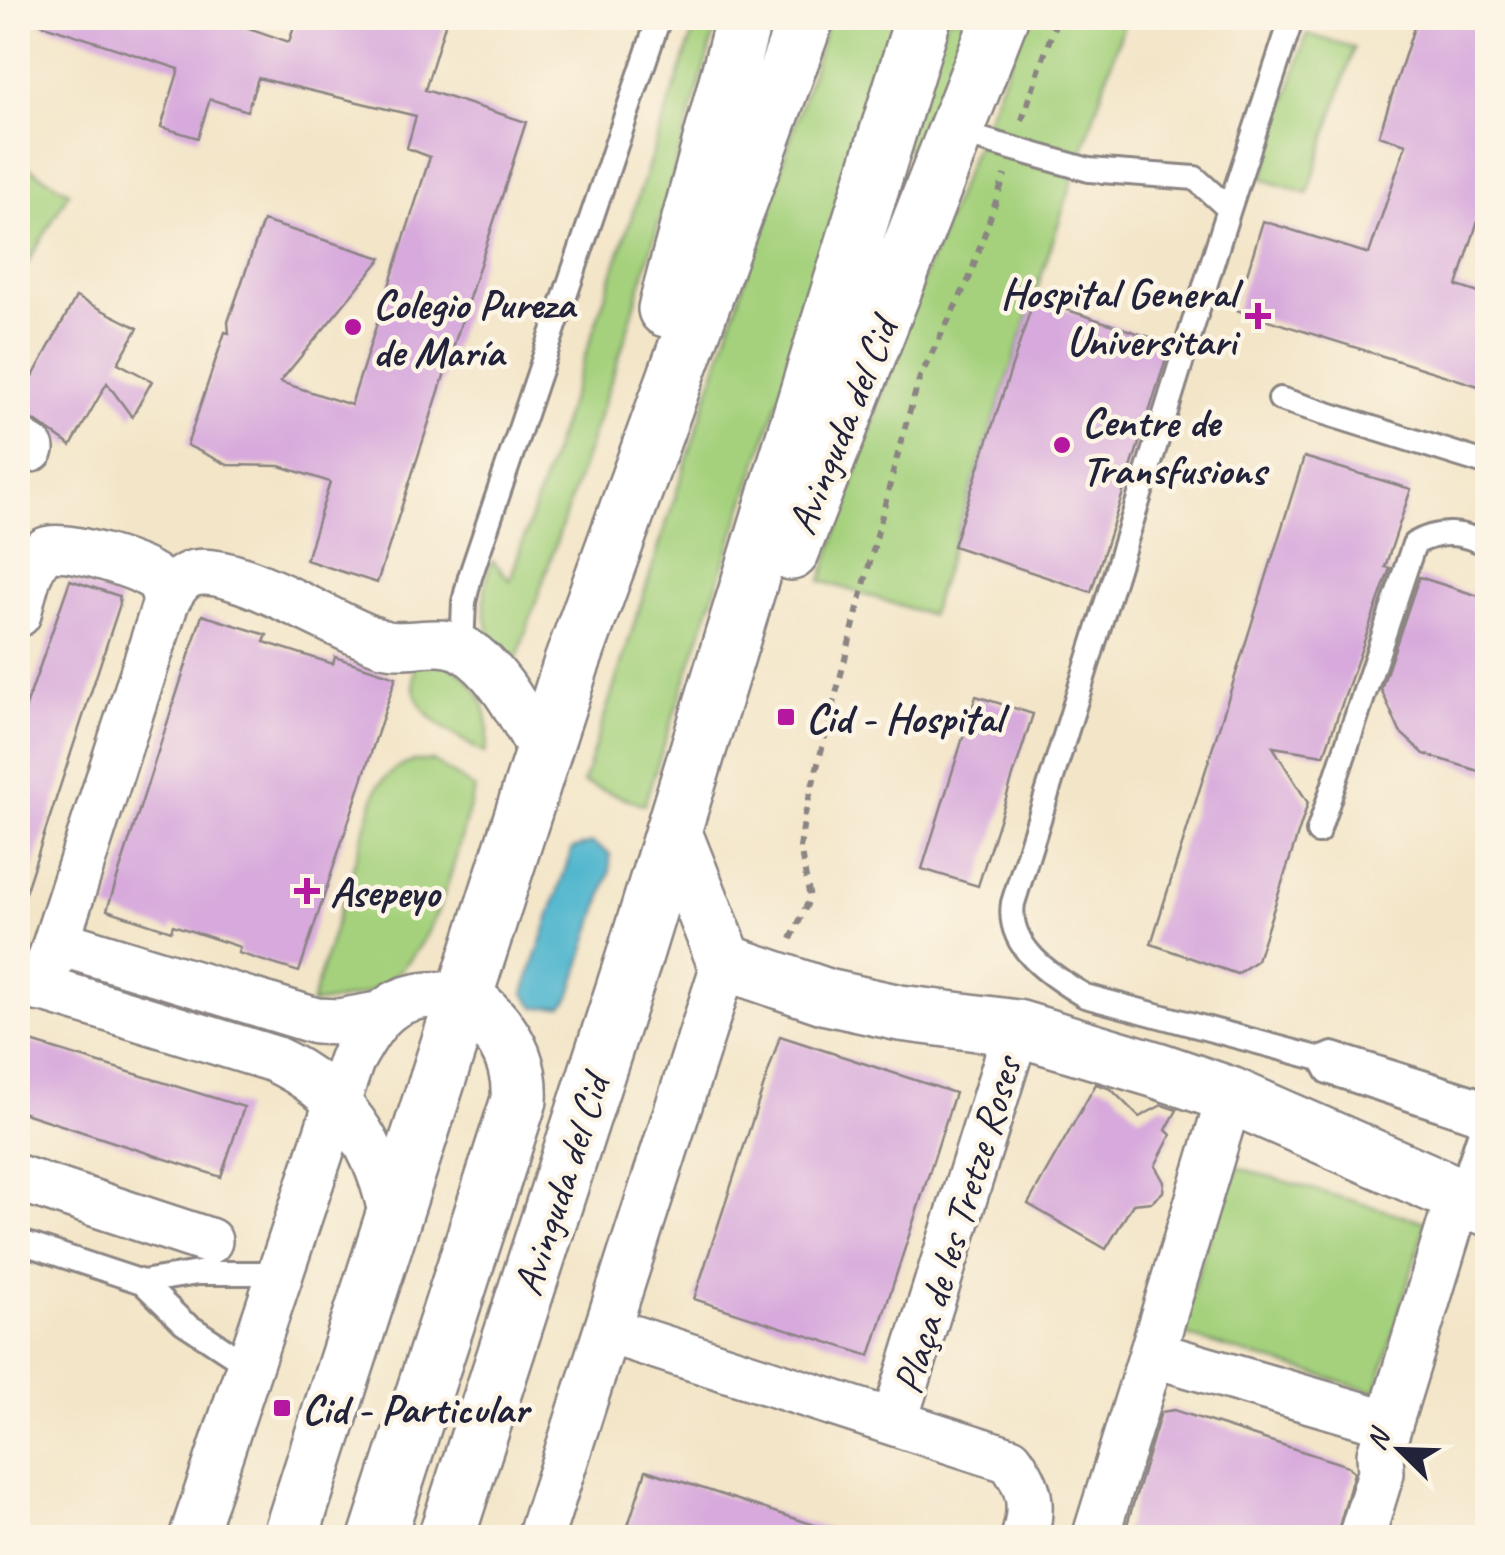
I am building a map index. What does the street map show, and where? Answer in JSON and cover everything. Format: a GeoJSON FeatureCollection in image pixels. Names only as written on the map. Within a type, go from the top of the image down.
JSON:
{"type":"FeatureCollection","features":[{"type":"Feature","properties":{"kind":"main road"},"geometry":{"type":"LineString","coordinates":[[572,665],[744,18]]}},
{"type":"Feature","properties":{"kind":"main road"},"geometry":{"type":"LineString","coordinates":[[290,1538],[572,665],[806,18]]}},
{"type":"Feature","properties":{"kind":"main road","name":"Avinguda del Cid"},"geometry":{"type":"LineString","coordinates":[[446,1538],[673,831],[922,18]]}},
{"type":"Feature","properties":{"kind":"main road","name":"Avinguda del Cid"},"geometry":{"type":"LineString","coordinates":[[673,831],[829,461],[1000,18]]}},
{"type":"Feature","properties":{"kind":"main road"},"geometry":{"type":"LineString","coordinates":[[673,831],[748,970],[900,1013],[1016,1028],[1230,1095],[1473,1204]]}},
{"type":"Feature","properties":{"kind":"main road"},"geometry":{"type":"LineString","coordinates":[[377,1538],[519,1100],[520,1082],[508,1045],[486,1014],[463,996]]}},
{"type":"Feature","properties":{"kind":"street"},"geometry":{"type":"LineString","coordinates":[[18,614],[36,561],[47,549],[66,547],[157,579],[166,602]]}},
{"type":"Feature","properties":{"kind":"street"},"geometry":{"type":"LineString","coordinates":[[394,1222],[387,1186],[375,1156],[338,1100],[314,1079],[274,1059],[29,985],[57,942],[166,602],[180,580],[204,572],[311,607],[372,640],[390,645],[428,642],[462,647],[505,692],[543,753]]}},
{"type":"Feature","properties":{"kind":"street"},"geometry":{"type":"LineString","coordinates":[[57,942],[288,1014],[339,1022],[378,1015],[414,995],[463,996]]}},
{"type":"Feature","properties":{"kind":"street","name":"Avinguda del Cid"},"geometry":{"type":"LineString","coordinates":[[540,1538],[607,1330],[748,970]]}},
{"type":"Feature","properties":{"kind":"street"},"geometry":{"type":"LineString","coordinates":[[192,1538],[351,1061],[378,1015]]}},
{"type":"Feature","properties":{"kind":"street","name":"Plaça de les Tretze Roses"},"geometry":{"type":"LineString","coordinates":[[894,1422],[1016,1028]]}},
{"type":"Feature","properties":{"kind":"street"},"geometry":{"type":"LineString","coordinates":[[1095,1538],[1230,1095]]}},
{"type":"Feature","properties":{"kind":"street"},"geometry":{"type":"LineString","coordinates":[[18,1178],[209,1241]]}},
{"type":"Feature","properties":{"kind":"street"},"geometry":{"type":"LineString","coordinates":[[1361,1538],[1381,1473],[1380,1454],[1389,1423],[1473,1204]]}},
{"type":"Feature","properties":{"kind":"street","name":"Plaça de les Tretze Roses"},"geometry":{"type":"LineString","coordinates":[[607,1330],[1010,1460],[1026,1482],[1033,1510],[1024,1538]]}},
{"type":"Feature","properties":{"kind":"street"},"geometry":{"type":"LineString","coordinates":[[1152,1354],[1389,1423]]}},
{"type":"Feature","properties":{"kind":"lane"},"geometry":{"type":"LineString","coordinates":[[462,647],[464,602],[470,577],[659,18]]}},
{"type":"Feature","properties":{"kind":"lane"},"geometry":{"type":"LineString","coordinates":[[1292,18],[1229,208],[1198,345],[1010,922],[1025,950],[1085,996],[1321,1059],[1328,1072],[1478,1108],[1473,1204]]}},
{"type":"Feature","properties":{"kind":"lane"},"geometry":{"type":"LineString","coordinates":[[955,132],[1089,170],[1195,178],[1229,208]]}},
{"type":"Feature","properties":{"kind":"lane"},"geometry":{"type":"LineString","coordinates":[[1280,398],[1488,464]]}},
{"type":"Feature","properties":{"kind":"lane"},"geometry":{"type":"LineString","coordinates":[[1318,832],[1414,544],[1432,534],[1457,534],[1488,546]]}},
{"type":"Feature","properties":{"kind":"lane"},"geometry":{"type":"LineString","coordinates":[[18,1241],[142,1282],[183,1322],[250,1366]]}},
{"type":"Feature","properties":{"kind":"lane"},"geometry":{"type":"LineString","coordinates":[[142,1282],[198,1273],[282,1273]]}},
{"type":"Feature","properties":{"kind":"path"},"geometry":{"type":"LineString","coordinates":[[748,970],[808,908],[800,848],[805,814],[920,377],[969,279],[1057,18]]}},
{"type":"Feature","properties":{"kind":"green space"},"geometry":{"type":"Polygon","coordinates":[[[698,18],[719,18],[622,348],[514,667],[496,643],[486,619],[490,564],[493,561],[510,580],[698,18]]]}},
{"type":"Feature","properties":{"kind":"green space"},"geometry":{"type":"Polygon","coordinates":[[[829,18],[905,18],[644,805],[583,783],[829,18]]]}},
{"type":"Feature","properties":{"kind":"green space"},"geometry":{"type":"Polygon","coordinates":[[[947,18],[974,18],[920,154],[903,146],[947,18]]]}},
{"type":"Feature","properties":{"kind":"green space"},"geometry":{"type":"Polygon","coordinates":[[[1027,18],[1126,18],[930,615],[821,581],[909,313],[1027,18]]]}},
{"type":"Feature","properties":{"kind":"green space"},"geometry":{"type":"Polygon","coordinates":[[[1307,34],[1354,48],[1308,194],[1262,179],[1307,34]]]}},
{"type":"Feature","properties":{"kind":"green space"},"geometry":{"type":"Polygon","coordinates":[[[18,161],[69,192],[26,266],[18,261],[18,161]]]}},
{"type":"Feature","properties":{"kind":"green space"},"geometry":{"type":"Polygon","coordinates":[[[419,656],[452,666],[475,689],[487,719],[485,754],[429,716],[420,704],[414,690],[419,656]]]}},
{"type":"Feature","properties":{"kind":"green space"},"geometry":{"type":"Polygon","coordinates":[[[414,761],[433,761],[475,789],[440,906],[410,959],[390,979],[358,996],[311,1004],[378,786],[395,769],[414,761]]]}},
{"type":"Feature","properties":{"kind":"green space"},"geometry":{"type":"Polygon","coordinates":[[[1229,1165],[1426,1222],[1376,1392],[1180,1334],[1229,1165]]]}},
{"type":"Feature","properties":{"kind":"water"},"geometry":{"type":"Polygon","coordinates":[[[592,843],[610,854],[610,871],[570,997],[563,1006],[536,1008],[524,993],[572,849],[592,843]]]}},
{"type":"Feature","properties":{"kind":"building"},"geometry":{"type":"Polygon","coordinates":[[[42,18],[220,18],[289,42],[297,18],[447,18],[425,90],[526,122],[377,583],[306,560],[330,482],[280,466],[228,465],[187,445],[225,332],[229,333],[228,322],[263,221],[382,258],[280,382],[351,405],[430,157],[407,148],[416,116],[258,78],[247,111],[210,99],[198,138],[161,127],[179,69],[41,24],[42,18]]]}},
{"type":"Feature","properties":{"kind":"building"},"geometry":{"type":"Polygon","coordinates":[[[1417,18],[1488,18],[1488,189],[1457,286],[1488,296],[1488,389],[1236,310],[1263,221],[1369,254],[1406,144],[1379,135],[1417,18]]]}},
{"type":"Feature","properties":{"kind":"building"},"geometry":{"type":"Polygon","coordinates":[[[76,297],[138,328],[118,363],[152,381],[132,417],[107,383],[71,446],[32,419],[18,415],[18,404],[76,297]]]}},
{"type":"Feature","properties":{"kind":"building","name":"Centre de Transfusions"},"geometry":{"type":"Polygon","coordinates":[[[1034,299],[1171,344],[1091,592],[953,546],[1034,299]]]}},
{"type":"Feature","properties":{"kind":"building"},"geometry":{"type":"Polygon","coordinates":[[[1304,457],[1411,489],[1385,567],[1390,568],[1324,755],[1273,747],[1308,803],[1257,960],[1237,974],[1151,944],[1304,457]]]}},
{"type":"Feature","properties":{"kind":"building"},"geometry":{"type":"Polygon","coordinates":[[[1419,577],[1488,599],[1488,774],[1424,754],[1400,732],[1381,689],[1419,577]]]}},
{"type":"Feature","properties":{"kind":"building"},"geometry":{"type":"Polygon","coordinates":[[[70,580],[119,596],[120,604],[23,899],[18,898],[18,729],[70,580]]]}},
{"type":"Feature","properties":{"kind":"building"},"geometry":{"type":"Polygon","coordinates":[[[202,615],[267,635],[264,642],[333,664],[335,657],[396,677],[299,972],[238,953],[240,947],[173,925],[171,931],[107,910],[202,615]]]}},
{"type":"Feature","properties":{"kind":"building"},"geometry":{"type":"Polygon","coordinates":[[[976,696],[1033,714],[978,886],[922,869],[976,696]]]}},
{"type":"Feature","properties":{"kind":"building"},"geometry":{"type":"Polygon","coordinates":[[[780,1036],[955,1093],[870,1356],[694,1299],[780,1036]]]}},
{"type":"Feature","properties":{"kind":"building"},"geometry":{"type":"Polygon","coordinates":[[[18,1038],[244,1107],[221,1177],[18,1111],[18,1038]]]}},
{"type":"Feature","properties":{"kind":"building"},"geometry":{"type":"Polygon","coordinates":[[[1096,1084],[1111,1089],[1139,1117],[1162,1105],[1177,1110],[1166,1130],[1171,1135],[1155,1166],[1164,1182],[1163,1192],[1152,1202],[1133,1204],[1106,1249],[1028,1204],[1096,1084]]]}},
{"type":"Feature","properties":{"kind":"building"},"geometry":{"type":"Polygon","coordinates":[[[1174,1410],[1348,1466],[1354,1473],[1336,1538],[1123,1538],[1161,1412],[1174,1410]]]}},
{"type":"Feature","properties":{"kind":"building"},"geometry":{"type":"Polygon","coordinates":[[[646,1470],[833,1531],[832,1538],[624,1538],[646,1470]]]}},
{"type":"Feature","properties":{"kind":"place","name":"Hospital General Universitari"},"geometry":{"type":"Point","coordinates":[1258,316]}},
{"type":"Feature","properties":{"kind":"place","name":"Colegio Pureza de María"},"geometry":{"type":"Point","coordinates":[353,327]}},
{"type":"Feature","properties":{"kind":"place","name":"Centre de Transfusions"},"geometry":{"type":"Point","coordinates":[1062,445]}},
{"type":"Feature","properties":{"kind":"place","name":"Cid - Hospital"},"geometry":{"type":"Point","coordinates":[786,717]}},
{"type":"Feature","properties":{"kind":"place","name":"Asepeyo"},"geometry":{"type":"Point","coordinates":[307,891]}},
{"type":"Feature","properties":{"kind":"place","name":"Cid - Particular"},"geometry":{"type":"Point","coordinates":[282,1408]}}]}
